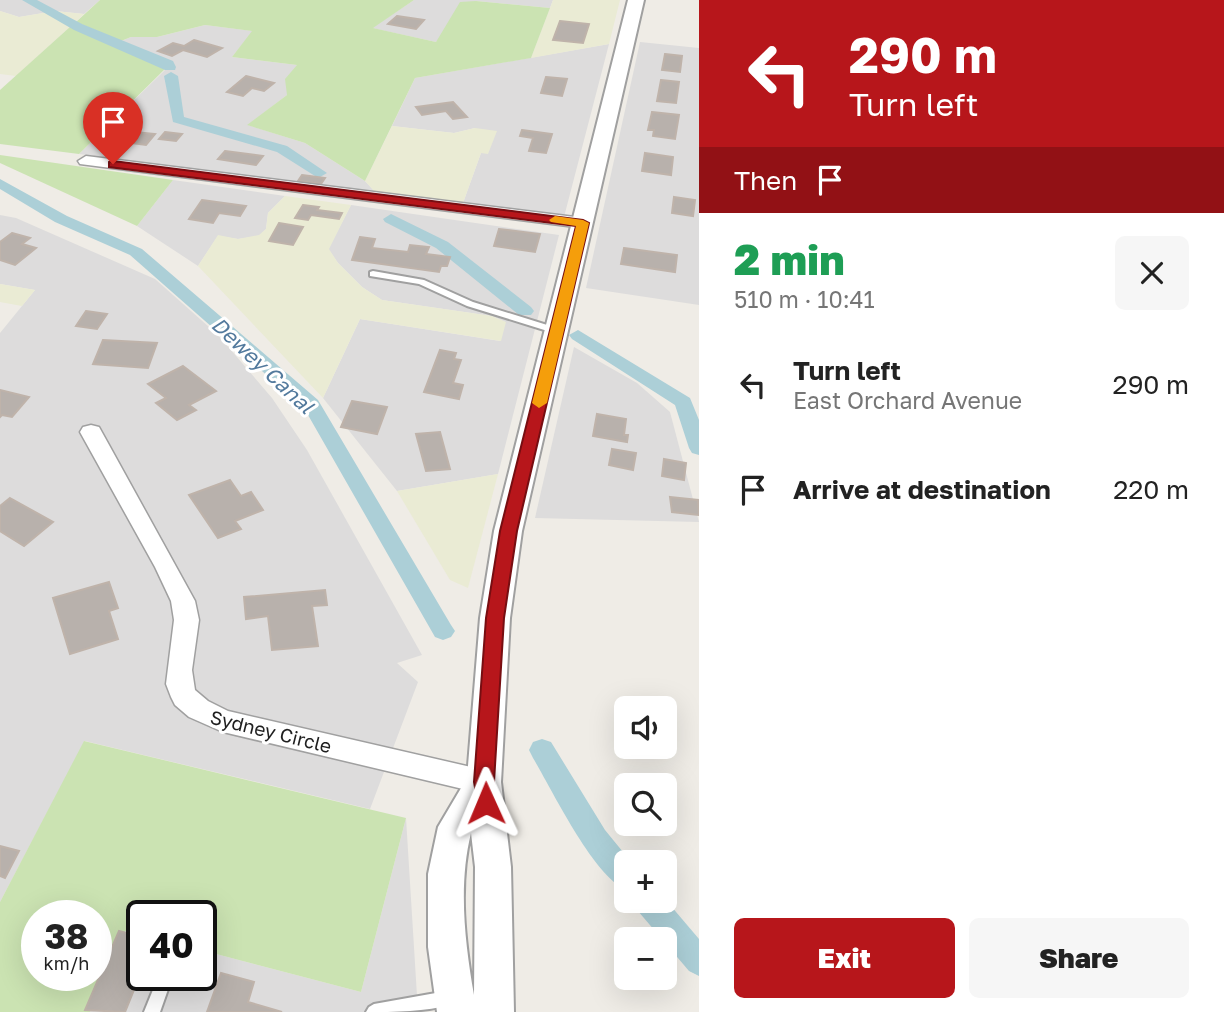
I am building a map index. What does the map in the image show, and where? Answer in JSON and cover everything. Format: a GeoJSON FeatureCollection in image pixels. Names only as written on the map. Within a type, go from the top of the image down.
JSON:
{"type":"FeatureCollection","features":[{"type":"Feature","properties":{"kind":"street"},"geometry":{"type":"LineString","coordinates":[[494,1012],[493,867],[484,782],[495,618],[508,531],[636,0]]}},
{"type":"Feature","properties":{"kind":"street"},"geometry":{"type":"LineString","coordinates":[[86,161],[583,223]]}},
{"type":"Feature","properties":{"kind":"street","name":"Sydney Circle"},"geometry":{"type":"LineString","coordinates":[[91,432],[173,578],[184,605],[185,627],[177,680],[184,698],[202,713],[223,722],[484,782]]}},
{"type":"Feature","properties":{"kind":"street"},"geometry":{"type":"LineString","coordinates":[[455,1005],[447,932],[447,873],[453,833],[484,782]]}},
{"type":"Feature","properties":{"kind":"lane"},"geometry":{"type":"LineString","coordinates":[[373,274],[421,282],[470,304],[557,331]]}},
{"type":"Feature","properties":{"kind":"lane"},"geometry":{"type":"LineString","coordinates":[[152,1012],[160,991]]}},
{"type":"Feature","properties":{"kind":"lane"},"geometry":{"type":"LineString","coordinates":[[374,1012],[455,1005]]}},
{"type":"Feature","properties":{"kind":"shaded area"},"geometry":{"type":"Polygon","coordinates":[[[0,0],[100,0],[84,14],[55,11],[19,17],[0,11],[0,0]]]}},
{"type":"Feature","properties":{"kind":"shaded area"},"geometry":{"type":"Polygon","coordinates":[[[414,0],[553,0],[550,8],[476,1],[436,42],[372,28],[414,0]]]}},
{"type":"Feature","properties":{"kind":"shaded area"},"geometry":{"type":"Polygon","coordinates":[[[205,25],[253,31],[232,57],[297,65],[287,95],[248,125],[305,143],[365,181],[375,192],[79,154],[167,68],[114,44],[131,37],[157,37],[205,25]]]}},
{"type":"Feature","properties":{"kind":"shaded area"},"geometry":{"type":"Polygon","coordinates":[[[640,42],[699,48],[699,305],[586,288],[640,42]]]}},
{"type":"Feature","properties":{"kind":"shaded area"},"geometry":{"type":"Polygon","coordinates":[[[609,44],[564,217],[463,203],[481,153],[475,128],[454,133],[392,126],[415,78],[609,44]]]}},
{"type":"Feature","properties":{"kind":"shaded area"},"geometry":{"type":"Polygon","coordinates":[[[173,180],[285,196],[268,213],[266,229],[259,236],[238,239],[218,236],[198,266],[137,226],[173,180]]]}},
{"type":"Feature","properties":{"kind":"shaded area"},"geometry":{"type":"Polygon","coordinates":[[[351,205],[559,235],[498,474],[397,491],[323,398],[360,319],[500,341],[505,322],[492,316],[382,300],[362,287],[328,249],[351,205]]]}},
{"type":"Feature","properties":{"kind":"shaded area"},"geometry":{"type":"Polygon","coordinates":[[[0,215],[16,218],[155,279],[218,335],[272,398],[307,450],[422,655],[397,663],[418,682],[370,809],[85,741],[0,902],[0,333],[35,290],[0,284],[0,215]]]}},
{"type":"Feature","properties":{"kind":"shaded area"},"geometry":{"type":"Polygon","coordinates":[[[574,347],[637,383],[670,412],[699,522],[535,518],[574,347]]]}},
{"type":"Feature","properties":{"kind":"shaded area"},"geometry":{"type":"Polygon","coordinates":[[[406,818],[418,1012],[90,1012],[99,991],[112,991],[112,960],[125,930],[126,991],[217,991],[217,954],[361,992],[406,818]]]}},
{"type":"Feature","properties":{"kind":"green space"},"geometry":{"type":"Polygon","coordinates":[[[100,0],[414,0],[373,28],[436,42],[460,2],[550,8],[531,58],[415,78],[365,181],[305,143],[247,125],[287,95],[285,79],[297,65],[232,57],[252,31],[205,25],[157,37],[131,37],[121,41],[76,22],[100,0]]]}},
{"type":"Feature","properties":{"kind":"green space"},"geometry":{"type":"Polygon","coordinates":[[[553,0],[620,0],[609,44],[531,58],[553,0]]]}},
{"type":"Feature","properties":{"kind":"green space"},"geometry":{"type":"Polygon","coordinates":[[[0,11],[19,17],[55,11],[84,14],[16,76],[0,74],[0,11]]]}},
{"type":"Feature","properties":{"kind":"green space"},"geometry":{"type":"Polygon","coordinates":[[[71,26],[167,67],[79,154],[0,144],[0,90],[71,26]]]}},
{"type":"Feature","properties":{"kind":"green space"},"geometry":{"type":"Polygon","coordinates":[[[392,126],[454,133],[475,128],[497,131],[488,154],[481,153],[463,203],[375,192],[365,181],[392,126]]]}},
{"type":"Feature","properties":{"kind":"green space"},"geometry":{"type":"Polygon","coordinates":[[[0,155],[173,180],[137,226],[0,163],[0,155]]]}},
{"type":"Feature","properties":{"kind":"green space"},"geometry":{"type":"Polygon","coordinates":[[[285,196],[351,205],[329,249],[338,263],[362,287],[382,300],[492,316],[506,322],[501,341],[360,319],[323,398],[198,266],[218,235],[238,239],[259,235],[266,229],[268,213],[285,196]]]}},
{"type":"Feature","properties":{"kind":"green space"},"geometry":{"type":"Polygon","coordinates":[[[0,284],[35,290],[22,306],[0,302],[0,284]]]}},
{"type":"Feature","properties":{"kind":"green space"},"geometry":{"type":"Polygon","coordinates":[[[498,474],[468,588],[450,580],[397,491],[498,474]]]}},
{"type":"Feature","properties":{"kind":"green space"},"geometry":{"type":"Polygon","coordinates":[[[84,741],[406,818],[361,992],[217,954],[217,900],[126,900],[126,931],[112,961],[112,900],[21,900],[21,991],[99,991],[90,1012],[0,1012],[0,902],[84,741]]]}},
{"type":"Feature","properties":{"kind":"building"},"geometry":{"type":"Polygon","coordinates":[[[397,16],[424,20],[416,29],[388,24],[397,16]]]}},
{"type":"Feature","properties":{"kind":"building"},"geometry":{"type":"Polygon","coordinates":[[[560,21],[589,24],[583,43],[553,40],[560,21]]]}},
{"type":"Feature","properties":{"kind":"building"},"geometry":{"type":"Polygon","coordinates":[[[194,40],[222,48],[207,57],[183,50],[172,56],[158,51],[173,43],[184,46],[194,40]]]}},
{"type":"Feature","properties":{"kind":"building"},"geometry":{"type":"Polygon","coordinates":[[[665,54],[682,56],[680,72],[662,70],[665,54]]]}},
{"type":"Feature","properties":{"kind":"building"},"geometry":{"type":"Polygon","coordinates":[[[246,76],[274,83],[264,91],[252,88],[243,96],[227,92],[246,76]]]}},
{"type":"Feature","properties":{"kind":"building"},"geometry":{"type":"Polygon","coordinates":[[[546,77],[567,79],[562,96],[541,93],[546,77]]]}},
{"type":"Feature","properties":{"kind":"building"},"geometry":{"type":"Polygon","coordinates":[[[661,80],[679,82],[676,103],[657,101],[661,80]]]}},
{"type":"Feature","properties":{"kind":"building"},"geometry":{"type":"Polygon","coordinates":[[[453,102],[467,117],[453,119],[446,111],[422,115],[416,107],[453,102]]]}},
{"type":"Feature","properties":{"kind":"building"},"geometry":{"type":"Polygon","coordinates":[[[652,112],[679,115],[675,139],[653,136],[654,130],[648,130],[652,112]]]}},
{"type":"Feature","properties":{"kind":"building"},"geometry":{"type":"Polygon","coordinates":[[[522,130],[552,134],[546,153],[529,151],[533,138],[520,136],[522,130]]]}},
{"type":"Feature","properties":{"kind":"building"},"geometry":{"type":"Polygon","coordinates":[[[165,132],[182,134],[176,141],[159,139],[165,132]]]}},
{"type":"Feature","properties":{"kind":"building"},"geometry":{"type":"Polygon","coordinates":[[[124,133],[155,134],[146,145],[117,141],[124,133]]]}},
{"type":"Feature","properties":{"kind":"building"},"geometry":{"type":"Polygon","coordinates":[[[225,151],[263,156],[256,165],[218,159],[225,151]]]}},
{"type":"Feature","properties":{"kind":"building"},"geometry":{"type":"Polygon","coordinates":[[[645,153],[673,157],[671,175],[642,171],[645,153]]]}},
{"type":"Feature","properties":{"kind":"building"},"geometry":{"type":"Polygon","coordinates":[[[302,175],[325,178],[321,184],[298,181],[302,175]]]}},
{"type":"Feature","properties":{"kind":"building"},"geometry":{"type":"Polygon","coordinates":[[[674,197],[695,200],[693,216],[672,213],[674,197]]]}},
{"type":"Feature","properties":{"kind":"building"},"geometry":{"type":"Polygon","coordinates":[[[202,200],[246,206],[240,216],[219,213],[213,223],[189,219],[202,200]]]}},
{"type":"Feature","properties":{"kind":"building"},"geometry":{"type":"Polygon","coordinates":[[[303,205],[342,213],[339,219],[311,215],[308,220],[295,218],[303,205]]]}},
{"type":"Feature","properties":{"kind":"building"},"geometry":{"type":"Polygon","coordinates":[[[279,223],[303,227],[293,245],[269,241],[279,223]]]}},
{"type":"Feature","properties":{"kind":"building"},"geometry":{"type":"Polygon","coordinates":[[[499,229],[540,234],[535,252],[494,246],[499,229]]]}},
{"type":"Feature","properties":{"kind":"building"},"geometry":{"type":"Polygon","coordinates":[[[12,233],[30,238],[22,244],[36,248],[15,265],[0,260],[0,242],[12,233]]]}},
{"type":"Feature","properties":{"kind":"building"},"geometry":{"type":"Polygon","coordinates":[[[360,237],[375,239],[372,248],[408,252],[410,245],[429,247],[426,254],[450,257],[447,266],[441,266],[439,272],[352,260],[360,237]]]}},
{"type":"Feature","properties":{"kind":"building"},"geometry":{"type":"Polygon","coordinates":[[[624,248],[677,255],[675,272],[621,264],[624,248]]]}},
{"type":"Feature","properties":{"kind":"building"},"geometry":{"type":"Polygon","coordinates":[[[86,311],[107,314],[97,329],[76,326],[86,311]]]}},
{"type":"Feature","properties":{"kind":"building"},"geometry":{"type":"Polygon","coordinates":[[[103,340],[157,343],[148,368],[93,364],[103,340]]]}},
{"type":"Feature","properties":{"kind":"building"},"geometry":{"type":"Polygon","coordinates":[[[440,350],[456,353],[454,359],[461,360],[453,383],[463,385],[459,399],[424,392],[440,350]]]}},
{"type":"Feature","properties":{"kind":"building"},"geometry":{"type":"Polygon","coordinates":[[[183,366],[216,391],[189,405],[196,410],[177,420],[156,403],[166,398],[148,384],[183,366]]]}},
{"type":"Feature","properties":{"kind":"building"},"geometry":{"type":"Polygon","coordinates":[[[0,390],[29,397],[12,417],[0,417],[0,390]]]}},
{"type":"Feature","properties":{"kind":"building"},"geometry":{"type":"Polygon","coordinates":[[[352,401],[387,407],[377,434],[341,427],[352,401]]]}},
{"type":"Feature","properties":{"kind":"building"},"geometry":{"type":"Polygon","coordinates":[[[597,414],[626,419],[624,435],[628,435],[627,442],[593,436],[597,414]]]}},
{"type":"Feature","properties":{"kind":"building"},"geometry":{"type":"Polygon","coordinates":[[[440,432],[450,469],[426,471],[416,434],[440,432]]]}},
{"type":"Feature","properties":{"kind":"building"},"geometry":{"type":"Polygon","coordinates":[[[612,449],[636,453],[633,470],[609,465],[612,449]]]}},
{"type":"Feature","properties":{"kind":"building"},"geometry":{"type":"Polygon","coordinates":[[[664,459],[686,463],[684,480],[662,476],[664,459]]]}},
{"type":"Feature","properties":{"kind":"building"},"geometry":{"type":"Polygon","coordinates":[[[230,480],[241,496],[251,492],[263,510],[235,521],[241,529],[218,538],[189,495],[230,480]]]}},
{"type":"Feature","properties":{"kind":"building"},"geometry":{"type":"Polygon","coordinates":[[[670,497],[698,500],[699,515],[672,512],[670,497]]]}},
{"type":"Feature","properties":{"kind":"building"},"geometry":{"type":"Polygon","coordinates":[[[10,498],[53,522],[24,546],[0,531],[0,506],[10,498]]]}},
{"type":"Feature","properties":{"kind":"building"},"geometry":{"type":"Polygon","coordinates":[[[109,582],[118,608],[109,611],[118,639],[70,654],[53,598],[109,582]]]}},
{"type":"Feature","properties":{"kind":"building"},"geometry":{"type":"Polygon","coordinates":[[[325,590],[327,605],[312,606],[318,646],[272,650],[268,616],[246,619],[244,597],[325,590]]]}},
{"type":"Feature","properties":{"kind":"building"},"geometry":{"type":"Polygon","coordinates":[[[0,846],[19,851],[5,878],[0,876],[0,846]]]}},
{"type":"Feature","properties":{"kind":"building"},"geometry":{"type":"Polygon","coordinates":[[[119,931],[126,933],[126,991],[134,991],[125,1012],[85,1010],[93,991],[112,991],[112,947],[119,931]]]}},
{"type":"Feature","properties":{"kind":"building"},"geometry":{"type":"Polygon","coordinates":[[[221,973],[254,982],[248,1002],[282,1012],[207,1012],[215,991],[217,991],[221,973]]]}},
{"type":"Feature","properties":{"kind":"waterway"},"geometry":{"type":"LineString","coordinates":[[28,0],[78,27],[170,67]]}},
{"type":"Feature","properties":{"kind":"waterway"},"geometry":{"type":"LineString","coordinates":[[171,76],[178,119],[282,149],[320,173]]}},
{"type":"Feature","properties":{"kind":"waterway","name":"Dewey Canal"},"geometry":{"type":"LineString","coordinates":[[0,183],[61,219],[136,252],[311,404],[443,631]]}},
{"type":"Feature","properties":{"kind":"waterway"},"geometry":{"type":"LineString","coordinates":[[391,219],[442,245],[525,311]]}},
{"type":"Feature","properties":{"kind":"waterway"},"geometry":{"type":"LineString","coordinates":[[578,335],[683,402],[699,448]]}},
{"type":"Feature","properties":{"kind":"waterway","name":"Dewey Canal"},"geometry":{"type":"LineString","coordinates":[[542,750],[595,839],[614,862]]}},
{"type":"Feature","properties":{"kind":"waterway","name":"Dewey Canal"},"geometry":{"type":"LineString","coordinates":[[658,913],[699,961]]}},
{"type":"Feature","properties":{"kind":"slow traffic"},"geometry":{"type":"LineString","coordinates":[[539,403],[583,223],[555,220]]}},
{"type":"Feature","properties":{"kind":"route"},"geometry":{"type":"LineString","coordinates":[[113,164],[583,223],[508,531],[495,618],[484,782],[486,803]]}}]}
